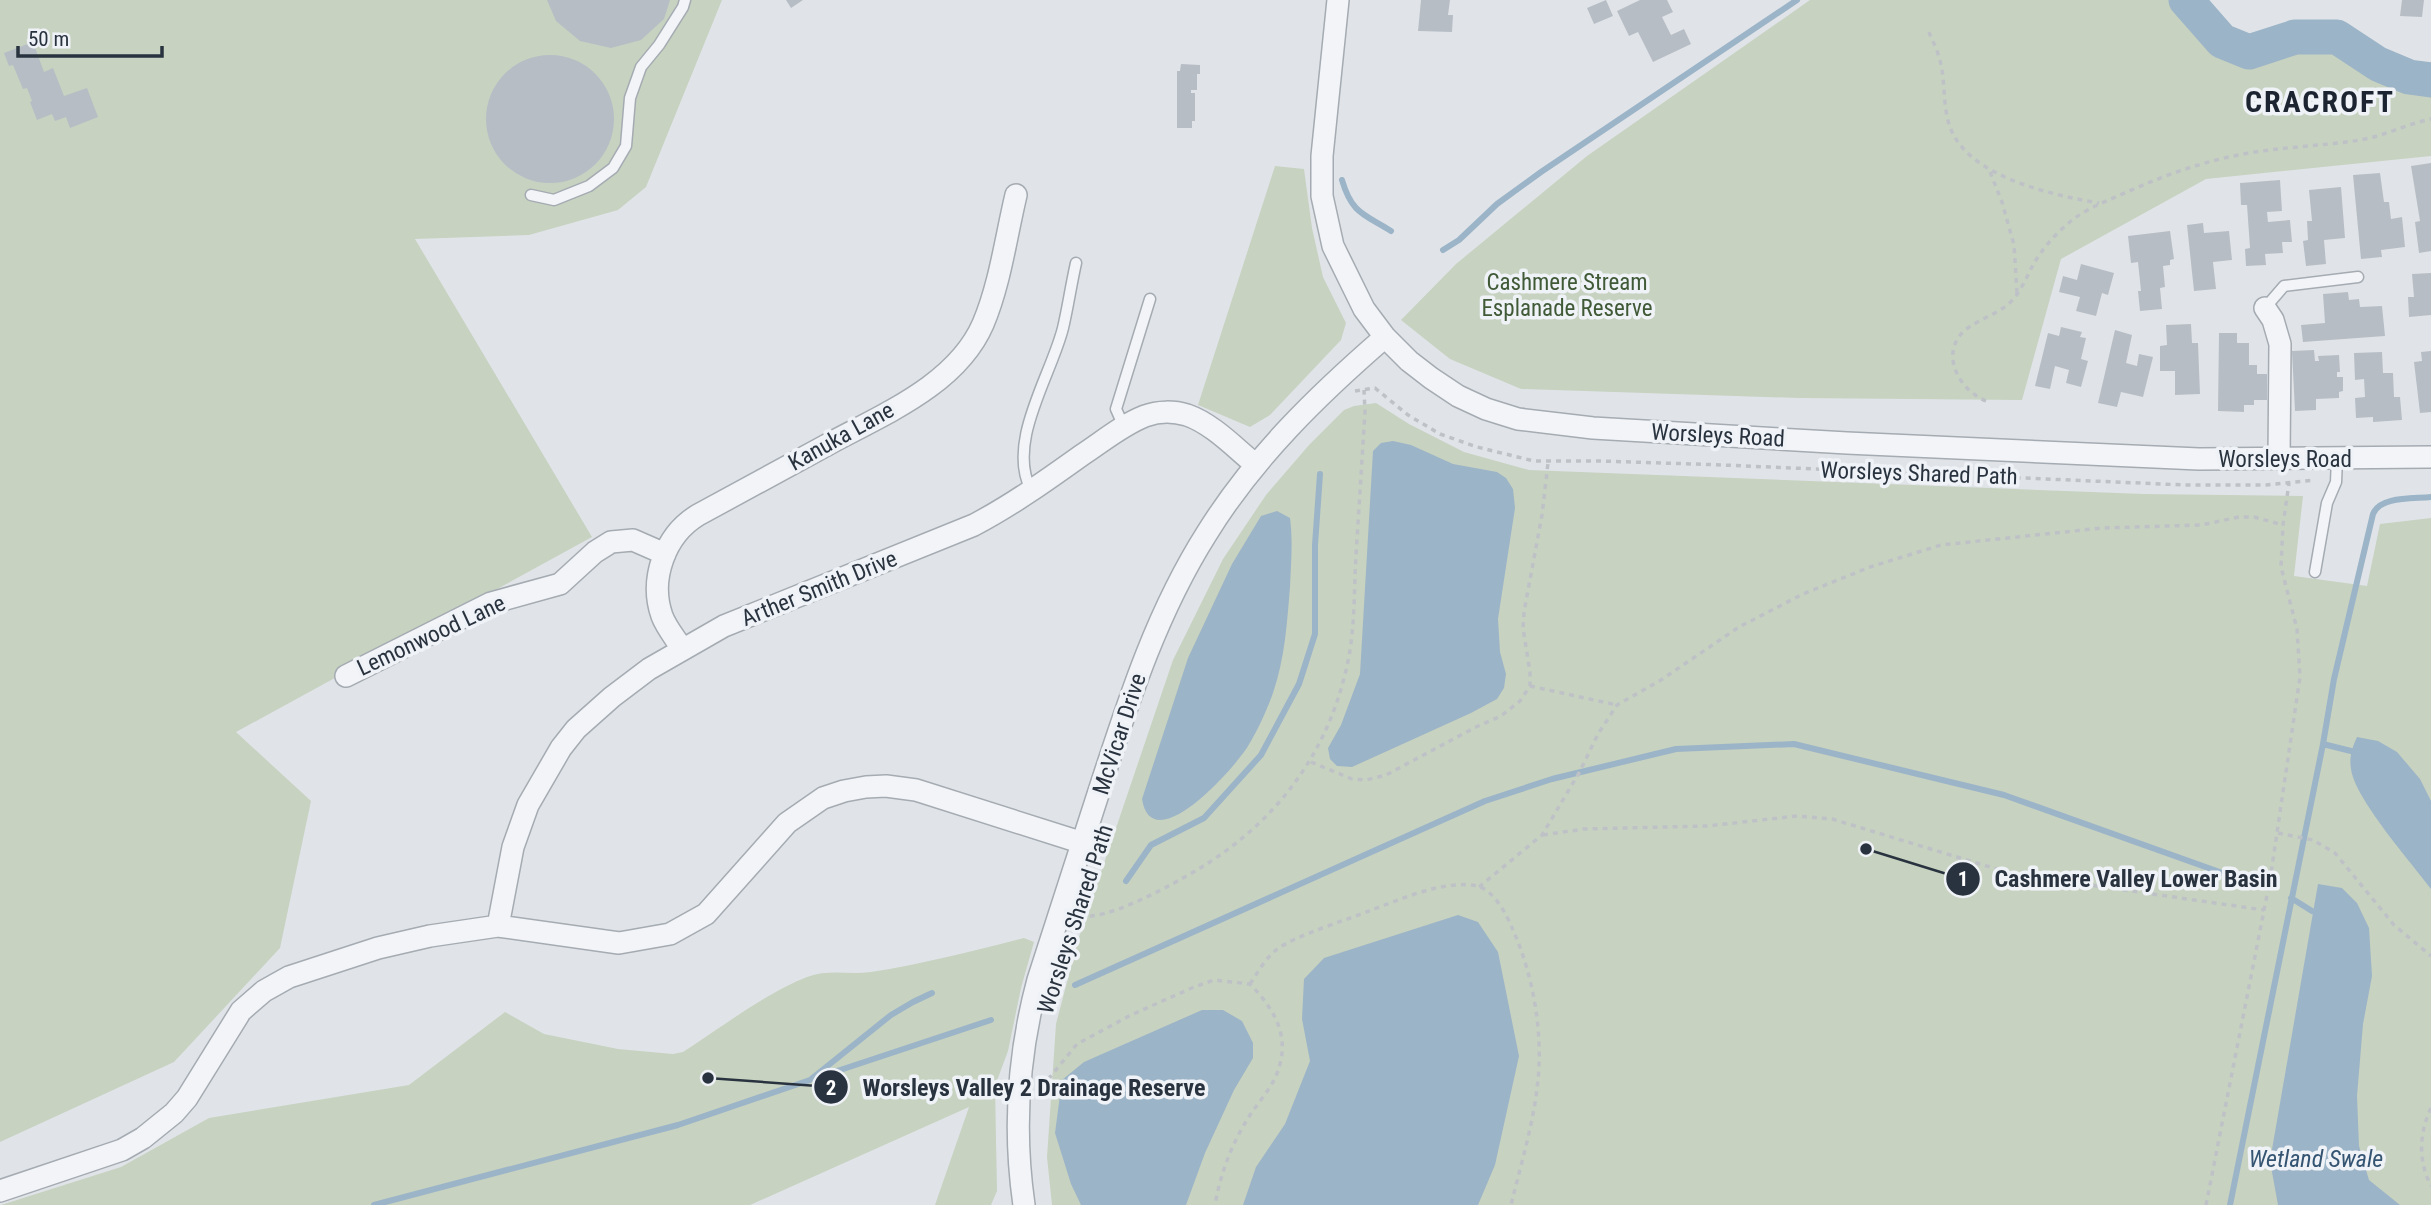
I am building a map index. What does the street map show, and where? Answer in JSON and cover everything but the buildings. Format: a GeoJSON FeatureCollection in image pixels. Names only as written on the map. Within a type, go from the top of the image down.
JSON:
{"type":"FeatureCollection","features":[{"type":"Feature","properties":{"kind":"street","name":"Worsleys Road"},"geometry":{"type":"LineString","coordinates":[[1338,0],[1322,156],[1322,196],[1333,246],[1364,309],[1385,337],[1409,361],[1458,396],[1496,412],[1546,423],[1847,443],[2089,455],[2279,459],[2336,467],[2431,457]]}},
{"type":"Feature","properties":{"kind":"street","name":"Kanuka Lane"},"geometry":{"type":"LineString","coordinates":[[682,649],[662,617],[657,579],[664,554],[679,530],[689,520],[884,415],[925,389],[960,360],[983,324],[994,290],[1016,195]]}},
{"type":"Feature","properties":{"kind":"street"},"geometry":{"type":"LineString","coordinates":[[2265,308],[2273,320],[2280,344],[2279,459]]}},
{"type":"Feature","properties":{"kind":"street","name":"McVicar Drive"},"geometry":{"type":"LineString","coordinates":[[1024,1205],[1018,1124],[1021,1062],[1027,1018],[1136,681],[1163,614],[1207,532],[1256,465],[1310,405],[1385,337]]}},
{"type":"Feature","properties":{"kind":"street","name":"Arther Smith Drive"},"geometry":{"type":"LineString","coordinates":[[498,926],[519,825],[561,748],[576,729],[649,669],[724,626],[974,525],[1001,511],[1124,426],[1147,415],[1163,412],[1186,415],[1212,429],[1256,465]]}},
{"type":"Feature","properties":{"kind":"street","name":"Lemonwood Lane"},"geometry":{"type":"LineString","coordinates":[[346,676],[491,603],[560,584],[595,552],[611,542],[633,540],[664,554]]}},
{"type":"Feature","properties":{"kind":"street"},"geometry":{"type":"LineString","coordinates":[[0,1191],[122,1150],[144,1138],[174,1113],[187,1098],[241,1011],[264,991],[289,977],[404,942],[498,926],[619,943],[670,934],[706,914],[787,823],[823,798],[866,787],[886,786],[916,790],[1083,843]]}},
{"type":"Feature","properties":{"kind":"lane"},"geometry":{"type":"LineString","coordinates":[[531,195],[554,200],[589,186],[613,168],[626,146],[630,98],[641,67],[659,45],[685,0]]}},
{"type":"Feature","properties":{"kind":"lane"},"geometry":{"type":"LineString","coordinates":[[1031,490],[1027,482],[1023,445],[1063,329],[1076,263]]}},
{"type":"Feature","properties":{"kind":"lane"},"geometry":{"type":"LineString","coordinates":[[2265,308],[2284,286],[2358,277]]}},
{"type":"Feature","properties":{"kind":"lane"},"geometry":{"type":"LineString","coordinates":[[1124,426],[1116,409],[1150,299]]}},
{"type":"Feature","properties":{"kind":"lane"},"geometry":{"type":"LineString","coordinates":[[2315,572],[2327,503],[2336,482],[2336,467]]}},
{"type":"Feature","properties":{"kind":"path"},"geometry":{"type":"LineString","coordinates":[[1929,32],[1939,58],[1946,106],[1955,138],[1989,170],[2048,192],[2101,203]]}},
{"type":"Feature","properties":{"kind":"path"},"geometry":{"type":"LineString","coordinates":[[1986,401],[1964,385],[1956,373],[1953,360],[1955,345],[1962,333],[2006,307],[2051,241],[2071,220],[2101,203],[2196,164],[2267,150],[2361,140],[2431,119]]}},
{"type":"Feature","properties":{"kind":"path"},"geometry":{"type":"LineString","coordinates":[[1989,170],[2002,202],[2014,245],[2017,294]]}},
{"type":"Feature","properties":{"kind":"path","name":"Worsleys Shared Path"},"geometry":{"type":"LineString","coordinates":[[1369,381],[1408,415],[1440,434],[1519,459],[1548,463],[1601,461],[1696,464],[2159,485],[2289,484],[2336,467]]}},
{"type":"Feature","properties":{"kind":"path"},"geometry":{"type":"LineString","coordinates":[[1350,393],[1375,388]]}},
{"type":"Feature","properties":{"kind":"path"},"geometry":{"type":"LineString","coordinates":[[1090,917],[1113,911],[1172,885],[1208,865],[1230,849],[1276,807],[1311,762],[1336,702],[1349,653],[1365,412],[1364,390]]}},
{"type":"Feature","properties":{"kind":"path"},"geometry":{"type":"LineString","coordinates":[[1311,762],[1352,779],[1366,780],[1386,775],[1501,716],[1520,701],[1530,686],[1523,620],[1548,463]]}},
{"type":"Feature","properties":{"kind":"path"},"geometry":{"type":"LineString","coordinates":[[2206,1205],[2278,833],[2300,677],[2297,629],[2281,567],[2289,484]]}},
{"type":"Feature","properties":{"kind":"path"},"geometry":{"type":"LineString","coordinates":[[1479,887],[1542,835],[1617,705],[1661,680],[1739,627],[1803,594],[1870,566],[1941,545],[2102,528],[2200,525],[2239,517],[2254,517],[2283,525]]}},
{"type":"Feature","properties":{"kind":"path"},"geometry":{"type":"LineString","coordinates":[[1530,686],[1617,705]]}},
{"type":"Feature","properties":{"kind":"path"},"geometry":{"type":"LineString","coordinates":[[1542,835],[1584,829],[1707,825],[1797,816],[1832,819],[2013,874],[2264,910]]}},
{"type":"Feature","properties":{"kind":"path"},"geometry":{"type":"LineString","coordinates":[[2278,833],[2313,840],[2336,853],[2394,925],[2431,956]]}},
{"type":"Feature","properties":{"kind":"path"},"geometry":{"type":"LineString","coordinates":[[1250,984],[1265,961],[1277,949],[1390,903],[1446,886],[1479,887],[1497,902],[1508,917],[1528,972],[1536,1009],[1538,1079],[1511,1205]]}},
{"type":"Feature","properties":{"kind":"path","name":"Worsleys Shared Path"},"geometry":{"type":"LineString","coordinates":[[1076,916],[1080,905]]}},
{"type":"Feature","properties":{"kind":"path"},"geometry":{"type":"LineString","coordinates":[[1046,1082],[1077,1044],[1131,1015],[1214,980],[1250,984],[1268,1003],[1278,1022],[1283,1044],[1281,1063],[1273,1082],[1247,1120],[1231,1151],[1215,1205]]}},
{"type":"Feature","properties":{"kind":"path"},"geometry":{"type":"LineString","coordinates":[[2431,1108],[2424,1122],[2421,1140],[2423,1160],[2431,1186]]}},
{"type":"Feature","properties":{"kind":"green space"},"geometry":{"type":"Polygon","coordinates":[[[0,0],[722,0],[646,187],[618,210],[529,235],[415,239],[592,537],[236,732],[311,801],[280,948],[174,1062],[0,1142],[0,0]]]}},
{"type":"Feature","properties":{"kind":"green space","name":"Cashmere Stream Esplanade Reserve"},"geometry":{"type":"Polygon","coordinates":[[[1810,0],[2186,0],[2222,41],[2249,52],[2295,37],[2337,37],[2378,64],[2409,77],[2431,80],[2431,156],[2206,179],[2061,259],[2022,400],[1799,398],[1521,389],[1450,359],[1401,320],[1456,264],[1587,156],[1810,0]]]}},
{"type":"Feature","properties":{"kind":"green space"},"geometry":{"type":"Polygon","coordinates":[[[1275,166],[1304,169],[1312,228],[1323,277],[1346,323],[1341,340],[1270,415],[1250,427],[1198,405],[1275,166]]]}},
{"type":"Feature","properties":{"kind":"green space"},"geometry":{"type":"Polygon","coordinates":[[[1376,403],[1409,424],[1464,452],[1529,470],[2144,494],[2303,496],[2294,576],[2367,586],[2380,524],[2431,518],[2431,1205],[1052,1205],[1047,1157],[1056,1024],[1078,940],[1173,660],[1223,559],[1266,495],[1309,445],[1344,410],[1376,403]]]}},
{"type":"Feature","properties":{"kind":"green space"},"geometry":{"type":"Polygon","coordinates":[[[1024,938],[1034,942],[1008,1051],[995,1086],[997,1191],[991,1205],[935,1205],[969,1107],[750,1205],[1,1205],[121,1167],[209,1118],[409,1085],[505,1012],[544,1034],[618,1049],[673,1054],[683,1052],[760,1001],[807,977],[823,973],[863,973],[890,969],[1024,938]]]}},
{"type":"Feature","properties":{"kind":"water"},"geometry":{"type":"Polygon","coordinates":[[[1393,441],[1411,445],[1453,464],[1497,472],[1506,478],[1513,489],[1515,508],[1498,619],[1500,652],[1506,674],[1504,688],[1497,699],[1471,713],[1352,767],[1337,766],[1330,759],[1328,748],[1341,725],[1360,674],[1373,451],[1381,443],[1393,441]]]}},
{"type":"Feature","properties":{"kind":"water"},"geometry":{"type":"Polygon","coordinates":[[[1277,511],[1290,518],[1291,570],[1283,654],[1268,706],[1248,746],[1227,772],[1194,804],[1177,815],[1161,820],[1149,815],[1142,799],[1188,658],[1232,564],[1261,516],[1277,511]]]}},
{"type":"Feature","properties":{"kind":"water"},"geometry":{"type":"Polygon","coordinates":[[[2357,737],[2378,741],[2397,752],[2420,779],[2431,801],[2431,889],[2362,797],[2350,760],[2357,737]]]}},
{"type":"Feature","properties":{"kind":"water","name":"Wetland Swale"},"geometry":{"type":"Polygon","coordinates":[[[2318,884],[2342,888],[2357,903],[2369,928],[2372,976],[2363,1024],[2357,1096],[2359,1146],[2369,1180],[2400,1205],[2278,1205],[2270,1161],[2318,884]]]}},
{"type":"Feature","properties":{"kind":"water"},"geometry":{"type":"Polygon","coordinates":[[[1458,915],[1478,922],[1498,952],[1519,1056],[1495,1165],[1478,1205],[1243,1205],[1256,1167],[1285,1124],[1310,1061],[1302,1019],[1304,979],[1324,958],[1458,915]]]}},
{"type":"Feature","properties":{"kind":"water"},"geometry":{"type":"Polygon","coordinates":[[[1202,1010],[1223,1010],[1242,1021],[1253,1043],[1253,1058],[1234,1090],[1205,1153],[1186,1205],[1081,1205],[1071,1184],[1055,1133],[1062,1080],[1084,1062],[1202,1010]]]}},
{"type":"Feature","properties":{"kind":"waterway"},"geometry":{"type":"LineString","coordinates":[[1443,250],[1459,240],[1497,204],[1541,172],[1797,0]]}},
{"type":"Feature","properties":{"kind":"waterway"},"geometry":{"type":"LineString","coordinates":[[2186,0],[2222,41],[2249,52],[2295,37],[2337,37],[2378,64],[2409,77],[2431,80]]}},
{"type":"Feature","properties":{"kind":"waterway"},"geometry":{"type":"LineString","coordinates":[[1342,180],[1355,207],[1391,231]]}},
{"type":"Feature","properties":{"kind":"waterway"},"geometry":{"type":"LineString","coordinates":[[1126,881],[1151,845],[1204,818],[1261,755],[1299,684],[1315,634],[1315,545],[1320,474]]}},
{"type":"Feature","properties":{"kind":"waterway"},"geometry":{"type":"LineString","coordinates":[[2230,1205],[2334,679],[2373,514],[2382,504],[2390,501],[2431,497]]}},
{"type":"Feature","properties":{"kind":"waterway"},"geometry":{"type":"LineString","coordinates":[[1075,985],[1485,801],[1552,779],[1676,749],[1794,744],[2004,795],[2228,875]]}},
{"type":"Feature","properties":{"kind":"waterway"},"geometry":{"type":"LineString","coordinates":[[2323,744],[2351,751]]}},
{"type":"Feature","properties":{"kind":"waterway"},"geometry":{"type":"LineString","coordinates":[[2291,898],[2312,911]]}},
{"type":"Feature","properties":{"kind":"waterway"},"geometry":{"type":"LineString","coordinates":[[374,1205],[678,1125],[810,1080],[891,1015],[932,993]]}},
{"type":"Feature","properties":{"kind":"waterway"},"geometry":{"type":"LineString","coordinates":[[816,1078],[991,1020]]}},
{"type":"Feature","properties":{"kind":"place","name":"Cashmere Valley Lower Basin"},"geometry":{"type":"Point","coordinates":[1866,849]}},
{"type":"Feature","properties":{"kind":"place","name":"Worsleys Valley 2 Drainage Reserve"},"geometry":{"type":"Point","coordinates":[708,1078]}},
{"type":"Feature","properties":{"kind":"district","name":"CRACROFT"},"geometry":{"type":"Point","coordinates":[2320,102]}}]}
